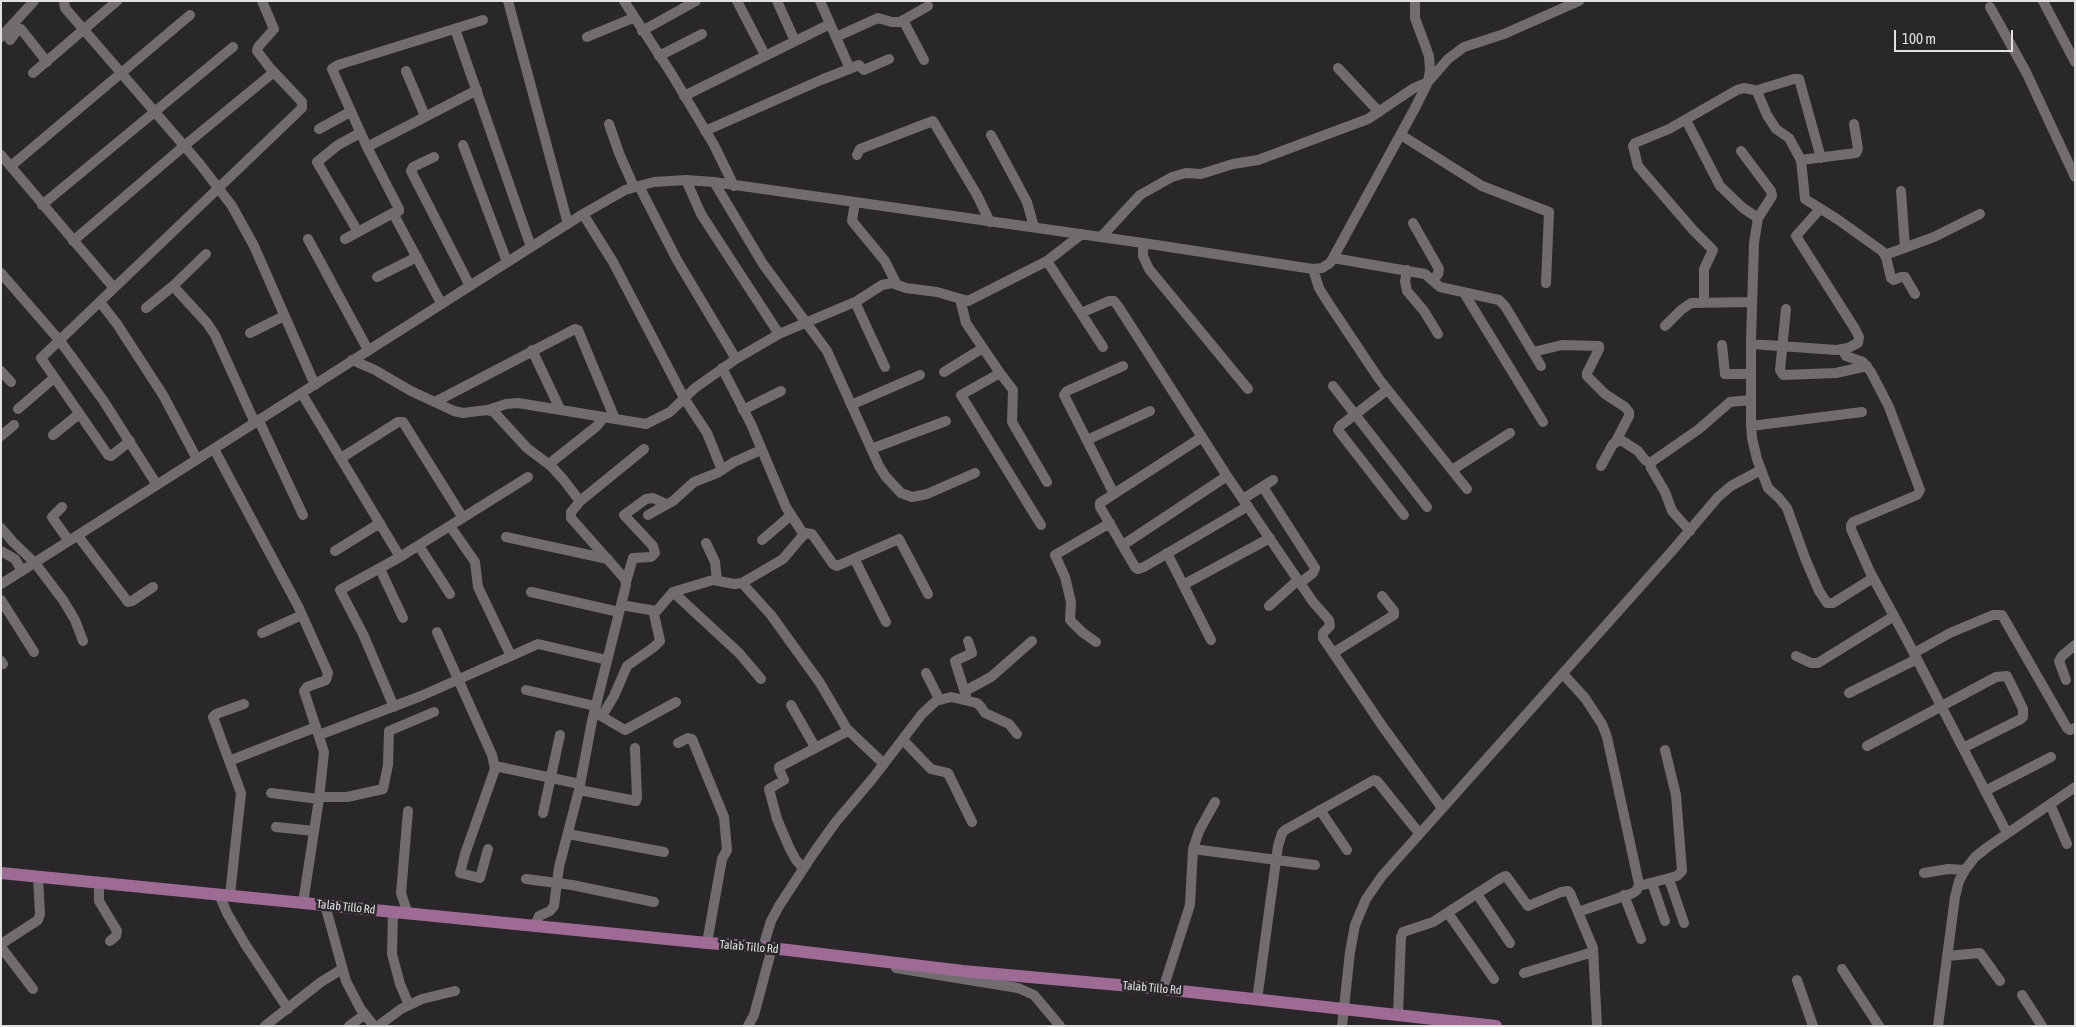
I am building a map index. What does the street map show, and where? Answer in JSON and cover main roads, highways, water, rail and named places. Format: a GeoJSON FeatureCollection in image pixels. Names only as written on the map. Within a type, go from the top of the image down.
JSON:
{"type":"FeatureCollection","features":[{"type":"Feature","properties":{"kind":"main road","name":"Talab Tillo Rd"},"geometry":{"type":"LineString","coordinates":[[1,873],[707,943],[768,947],[1040,979],[1163,989],[1496,1026]]}}]}
